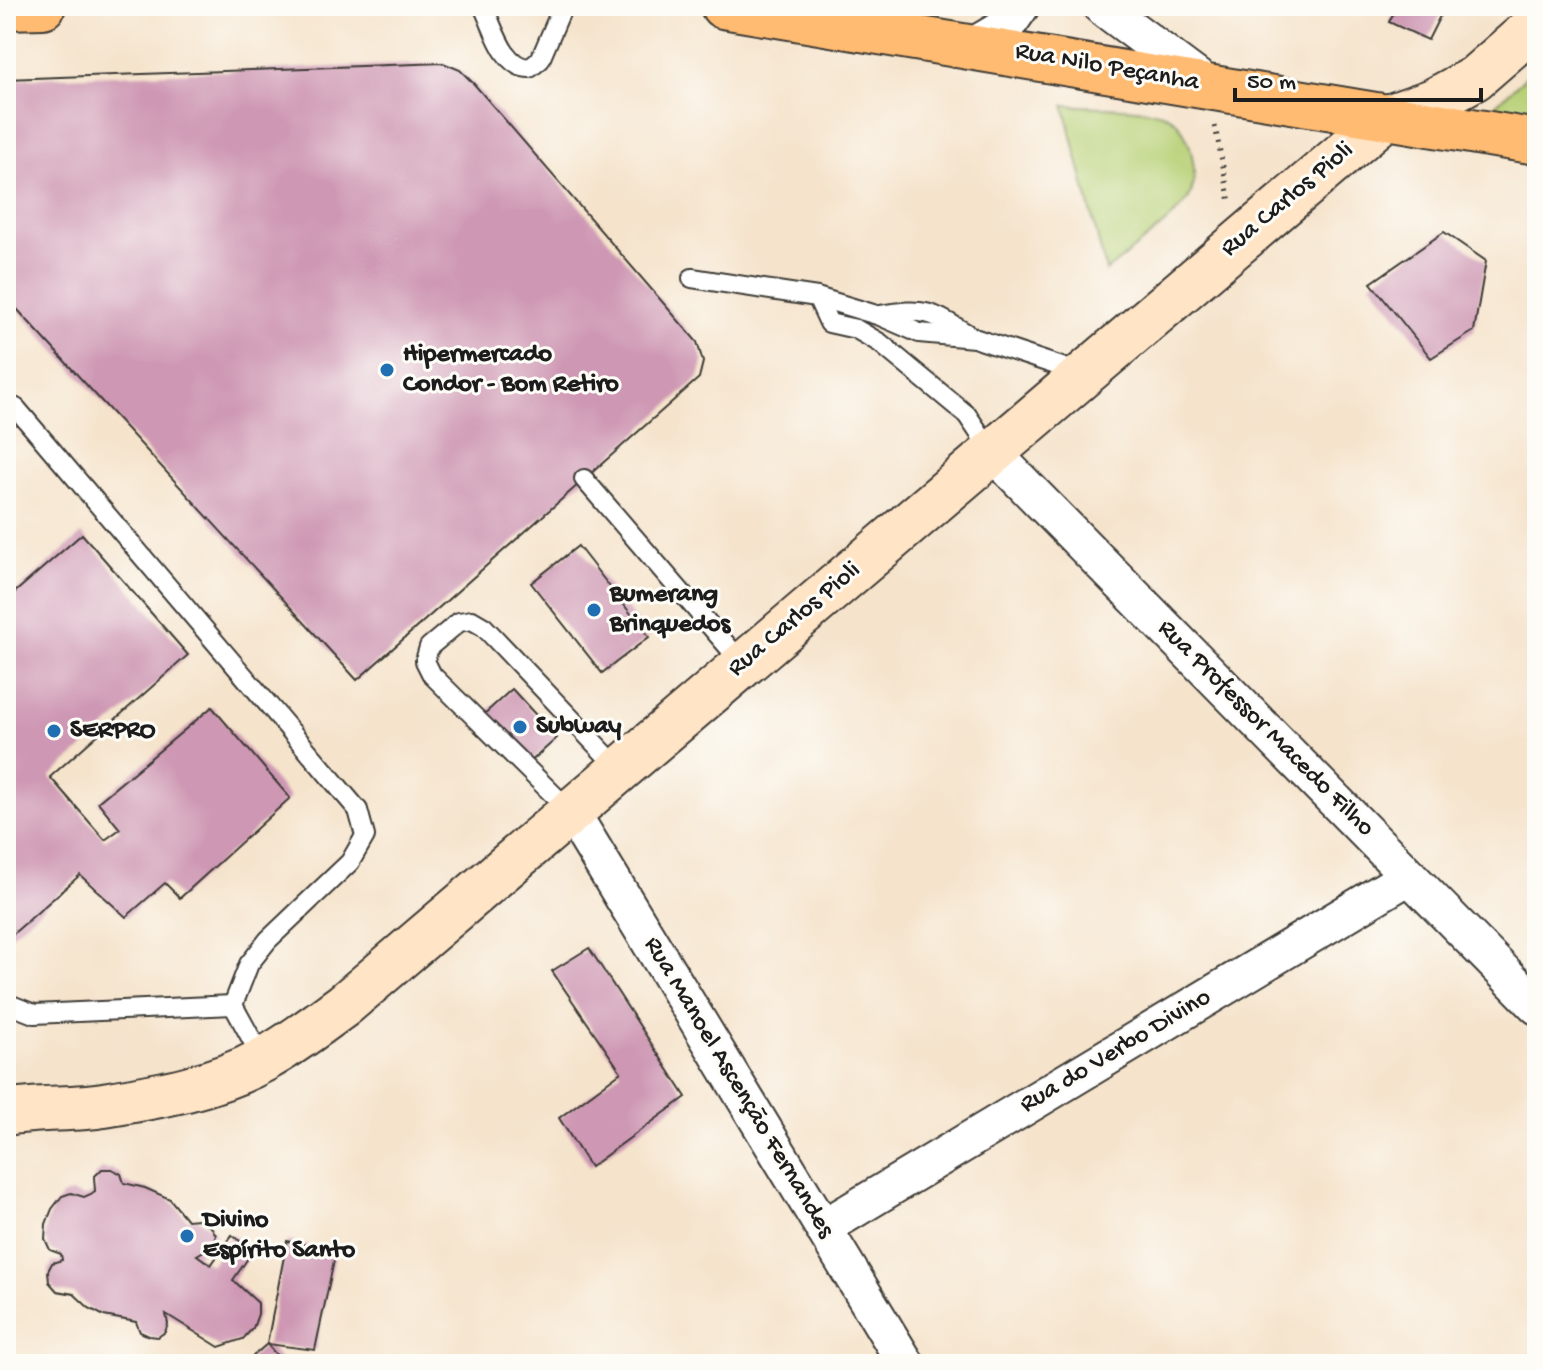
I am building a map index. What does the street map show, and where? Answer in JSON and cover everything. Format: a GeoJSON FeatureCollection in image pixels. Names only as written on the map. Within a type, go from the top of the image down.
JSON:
{"type":"FeatureCollection","features":[{"type":"Feature","properties":{"kind":"main road"},"geometry":{"type":"LineString","coordinates":[[6,7],[43,6]]}},
{"type":"Feature","properties":{"kind":"main road","name":"Rua Nilo Peçanha"},"geometry":{"type":"LineString","coordinates":[[723,6],[1537,142]]}},
{"type":"Feature","properties":{"kind":"main road","name":"Rua Carlos Pioli"},"geometry":{"type":"LineString","coordinates":[[6,1113],[101,1105],[181,1091],[225,1077],[263,1060],[344,1005],[1385,118],[1433,101],[1475,78],[1537,24]]}},
{"type":"Feature","properties":{"kind":"street"},"geometry":{"type":"LineString","coordinates":[[973,46],[1007,26],[1021,6]]}},
{"type":"Feature","properties":{"kind":"street"},"geometry":{"type":"LineString","coordinates":[[1101,6],[1207,85]]}},
{"type":"Feature","properties":{"kind":"street","name":"Rua Professor Macedo Filho"},"geometry":{"type":"LineString","coordinates":[[992,452],[1537,1006]]}},
{"type":"Feature","properties":{"kind":"street","name":"Rua Manoel Ascenção Fernandes"},"geometry":{"type":"LineString","coordinates":[[571,812],[906,1364]]}},
{"type":"Feature","properties":{"kind":"street","name":"Rua do Verbo Divino"},"geometry":{"type":"LineString","coordinates":[[823,1228],[1409,876]]}},
{"type":"Feature","properties":{"kind":"lane"},"geometry":{"type":"LineString","coordinates":[[483,6],[510,60],[519,68],[530,68],[540,60],[563,6]]}},
{"type":"Feature","properties":{"kind":"lane"},"geometry":{"type":"LineString","coordinates":[[692,278],[817,297],[880,316],[909,310],[925,311],[974,338],[1084,374]]}},
{"type":"Feature","properties":{"kind":"lane"},"geometry":{"type":"LineString","coordinates":[[817,297],[829,323],[856,329],[880,343],[967,415],[992,452]]}},
{"type":"Feature","properties":{"kind":"lane"},"geometry":{"type":"LineString","coordinates":[[6,403],[16,408],[358,810],[365,836],[350,862],[268,940],[249,964],[233,1005],[263,1060]]}},
{"type":"Feature","properties":{"kind":"lane"},"geometry":{"type":"LineString","coordinates":[[584,479],[743,664]]}},
{"type":"Feature","properties":{"kind":"lane"},"geometry":{"type":"LineString","coordinates":[[571,812],[432,675],[425,661],[429,647],[459,622],[472,620],[484,627],[620,770]]}},
{"type":"Feature","properties":{"kind":"lane"},"geometry":{"type":"LineString","coordinates":[[6,1003],[34,1014],[233,1005]]}},
{"type":"Feature","properties":{"kind":"path"},"geometry":{"type":"LineString","coordinates":[[1207,85],[1238,243]]}},
{"type":"Feature","properties":{"kind":"green space"},"geometry":{"type":"Polygon","coordinates":[[[1537,66],[1537,118],[1490,110],[1537,66]]]}},
{"type":"Feature","properties":{"kind":"green space"},"geometry":{"type":"Polygon","coordinates":[[[1064,105],[1131,108],[1168,116],[1181,128],[1191,150],[1194,181],[1186,201],[1166,222],[1106,271],[1064,105]]]}},
{"type":"Feature","properties":{"kind":"building"},"geometry":{"type":"Polygon","coordinates":[[[1397,6],[1445,6],[1428,40],[1389,22],[1397,6]]]}},
{"type":"Feature","properties":{"kind":"building","name":"Hipermercado Condor - Bom Retiro"},"geometry":{"type":"Polygon","coordinates":[[[443,63],[460,70],[474,84],[697,342],[703,362],[699,378],[357,680],[6,297],[6,79],[443,63]]]}},
{"type":"Feature","properties":{"kind":"building"},"geometry":{"type":"Polygon","coordinates":[[[1444,232],[1486,261],[1474,331],[1431,358],[1371,283],[1444,232]]]}},
{"type":"Feature","properties":{"kind":"building","name":"SERPRO"},"geometry":{"type":"Polygon","coordinates":[[[82,534],[188,655],[50,777],[105,840],[120,829],[98,802],[212,707],[290,798],[180,898],[165,883],[126,917],[80,875],[6,940],[6,600],[82,534]]]}},
{"type":"Feature","properties":{"kind":"building"},"geometry":{"type":"Polygon","coordinates":[[[578,546],[649,637],[602,673],[531,583],[578,546]]]}},
{"type":"Feature","properties":{"kind":"building","name":"Subway"},"geometry":{"type":"Polygon","coordinates":[[[512,689],[557,738],[527,765],[482,716],[512,689]]]}},
{"type":"Feature","properties":{"kind":"building"},"geometry":{"type":"Polygon","coordinates":[[[589,948],[686,1097],[590,1167],[559,1118],[621,1072],[552,971],[589,948]]]}},
{"type":"Feature","properties":{"kind":"building"},"geometry":{"type":"Polygon","coordinates":[[[102,1169],[112,1169],[121,1174],[124,1183],[170,1199],[187,1220],[198,1219],[212,1228],[216,1235],[212,1246],[197,1255],[211,1265],[232,1235],[253,1251],[233,1280],[258,1303],[253,1328],[243,1339],[219,1347],[166,1314],[168,1324],[165,1332],[158,1337],[149,1336],[140,1332],[136,1322],[104,1316],[89,1308],[74,1294],[57,1291],[49,1282],[48,1271],[52,1263],[62,1260],[61,1254],[50,1250],[45,1239],[46,1224],[52,1209],[62,1196],[71,1193],[84,1197],[95,1191],[94,1177],[102,1169]]]}},
{"type":"Feature","properties":{"kind":"building"},"geometry":{"type":"Polygon","coordinates":[[[287,1241],[336,1251],[315,1350],[267,1344],[287,1241]]]}},
{"type":"Feature","properties":{"kind":"building"},"geometry":{"type":"Polygon","coordinates":[[[267,1344],[284,1364],[244,1364],[267,1344]]]}},
{"type":"Feature","properties":{"kind":"place","name":"Hipermercado Condor - Bom Retiro"},"geometry":{"type":"Point","coordinates":[387,370]}},
{"type":"Feature","properties":{"kind":"place","name":"Bumerang Brinquedos"},"geometry":{"type":"Point","coordinates":[594,610]}},
{"type":"Feature","properties":{"kind":"place","name":"Subway"},"geometry":{"type":"Point","coordinates":[520,727]}},
{"type":"Feature","properties":{"kind":"place","name":"SERPRO"},"geometry":{"type":"Point","coordinates":[54,731]}},
{"type":"Feature","properties":{"kind":"place","name":"Divino Espírito Santo"},"geometry":{"type":"Point","coordinates":[187,1236]}}]}
